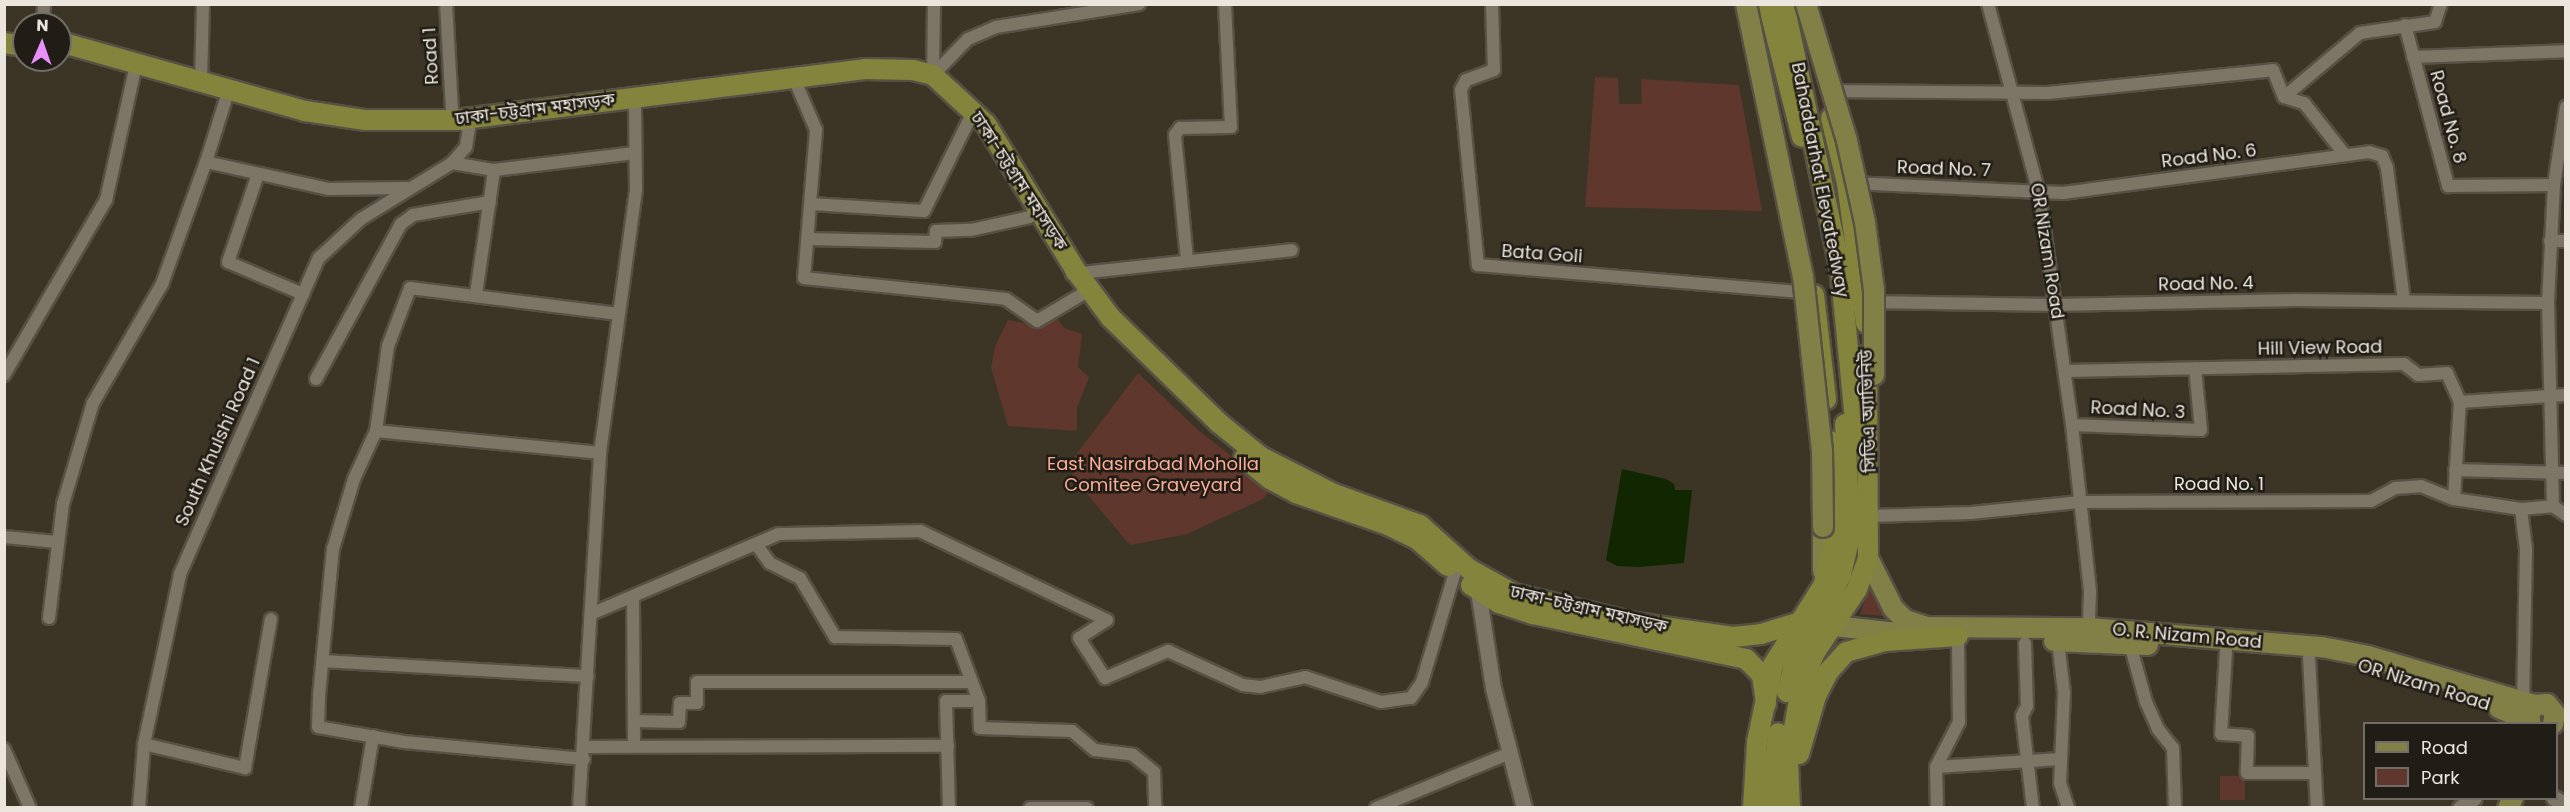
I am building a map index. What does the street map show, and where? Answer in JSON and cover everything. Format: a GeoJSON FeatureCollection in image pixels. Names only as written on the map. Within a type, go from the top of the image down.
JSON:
{"type":"FeatureCollection","features":[{"type":"Feature","properties":{"kind":"highway","name":"সিডিএ অ্যাভিনিউ"},"geometry":{"type":"LineString","coordinates":[[1752,4],[1782,127],[1814,293],[1836,511],[1832,554],[1823,586],[1773,665],[1757,742],[1753,807]]}},
{"type":"Feature","properties":{"kind":"highway","name":"Bahaddarhat Elevatedway"},"geometry":{"type":"LineString","coordinates":[[1768,4],[1809,168],[1827,259],[1838,346],[1851,508],[1850,537],[1841,575],[1795,663],[1781,715],[1770,792],[1771,807]]}},
{"type":"Feature","properties":{"kind":"highway","name":"Bahaddarhat Elevatedway"},"geometry":{"type":"LineString","coordinates":[[1781,807],[1786,721],[1800,669],[1852,577],[1861,509],[1840,267],[1784,4]]}},
{"type":"Feature","properties":{"kind":"highway","name":"সিডিএ অ্যাভিনিউ"},"geometry":{"type":"LineString","coordinates":[[1788,798],[1790,745],[1801,688],[1814,654],[1857,589],[1868,558],[1870,516],[1870,434],[1865,302],[1848,183],[1798,4]]}},
{"type":"Feature","properties":{"kind":"highway","name":"ঢাকা-চট্টগ্রাম মহাসড়ক"},"geometry":{"type":"LineString","coordinates":[[72,45],[201,81],[228,94],[292,116],[354,126],[462,124],[635,105],[796,83],[862,79],[912,81],[935,89],[969,120],[1030,216],[1072,274],[1136,344],[1261,457],[1334,494],[1420,525],[1491,583],[1514,594],[1602,616],[1733,637],[1761,634],[1800,622]]}},
{"type":"Feature","properties":{"kind":"highway","name":"ঢাকা-চট্টগ্রাম মহাসড়ক"},"geometry":{"type":"LineString","coordinates":[[72,57],[134,74],[228,94]]}},
{"type":"Feature","properties":{"kind":"highway","name":"ঢাকা-চট্টগ্রাম মহাসড়ক"},"geometry":{"type":"LineString","coordinates":[[462,124],[792,75],[865,69],[912,70],[933,75],[986,124],[1072,274],[1081,295],[1141,362],[1270,479],[1314,501],[1388,525],[1417,539],[1478,591],[1500,603],[1533,614],[1746,659],[1762,675],[1766,704]]}},
{"type":"Feature","properties":{"kind":"highway"},"geometry":{"type":"LineString","coordinates":[[1788,798],[1816,696],[1838,658],[1857,646],[1958,636]]}},
{"type":"Feature","properties":{"kind":"main road"},"geometry":{"type":"LineString","coordinates":[[1746,4],[1806,298],[1822,451],[1823,586]]}},
{"type":"Feature","properties":{"kind":"main road"},"geometry":{"type":"LineString","coordinates":[[1806,4],[1847,141],[1865,222],[1874,290],[1874,375],[1870,434]]}},
{"type":"Feature","properties":{"kind":"main road","name":"O. R. Nizam Road"},"geometry":{"type":"LineString","coordinates":[[1868,558],[1893,608],[1905,620],[1927,627],[2089,628],[2322,647],[2368,656],[2541,716]]}},
{"type":"Feature","properties":{"kind":"main road"},"geometry":{"type":"LineString","coordinates":[[1834,626],[1865,631],[1958,636]]}},
{"type":"Feature","properties":{"kind":"main road","name":"OR Nizam Road"},"geometry":{"type":"LineString","coordinates":[[1958,636],[2025,643],[2058,641],[2130,644],[2309,657],[2371,666],[2541,716]]}},
{"type":"Feature","properties":{"kind":"street"},"geometry":{"type":"LineString","coordinates":[[201,81],[203,4]]}},
{"type":"Feature","properties":{"kind":"street","name":"Road 1"},"geometry":{"type":"LineString","coordinates":[[446,4],[452,110],[462,124]]}},
{"type":"Feature","properties":{"kind":"street"},"geometry":{"type":"LineString","coordinates":[[933,75],[934,4]]}},
{"type":"Feature","properties":{"kind":"street"},"geometry":{"type":"LineString","coordinates":[[933,75],[968,39],[996,27],[1139,4]]}},
{"type":"Feature","properties":{"kind":"street"},"geometry":{"type":"LineString","coordinates":[[1188,260],[1175,135],[1180,128],[1231,127],[1225,4]]}},
{"type":"Feature","properties":{"kind":"street","name":"Bata Goli"},"geometry":{"type":"LineString","coordinates":[[1492,4],[1494,70],[1466,80],[1461,90],[1478,265],[1814,293]]}},
{"type":"Feature","properties":{"kind":"street","name":"OR Nizam Road"},"geometry":{"type":"LineString","coordinates":[[1988,4],[2039,193],[2072,425],[2090,591],[2089,628]]}},
{"type":"Feature","properties":{"kind":"street"},"geometry":{"type":"LineString","coordinates":[[2284,98],[2360,33],[2435,22],[2441,4]]}},
{"type":"Feature","properties":{"kind":"street","name":"Road No. 8"},"geometry":{"type":"LineString","coordinates":[[2404,25],[2448,186],[2554,185]]}},
{"type":"Feature","properties":{"kind":"street"},"geometry":{"type":"LineString","coordinates":[[2413,57],[2565,51]]}},
{"type":"Feature","properties":{"kind":"street"},"geometry":{"type":"LineString","coordinates":[[1824,91],[2048,93],[2254,69],[2273,70],[2284,98]]}},
{"type":"Feature","properties":{"kind":"street"},"geometry":{"type":"LineString","coordinates":[[4,375],[106,200],[134,74]]}},
{"type":"Feature","properties":{"kind":"street"},"geometry":{"type":"LineString","coordinates":[[796,83],[816,130],[809,239],[804,278],[1006,299],[1037,321],[1081,295]]}},
{"type":"Feature","properties":{"kind":"street"},"geometry":{"type":"LineString","coordinates":[[49,618],[63,504],[93,403],[162,284],[228,94]]}},
{"type":"Feature","properties":{"kind":"street"},"geometry":{"type":"LineString","coordinates":[[2284,98],[2306,104],[2345,155]]}},
{"type":"Feature","properties":{"kind":"street"},"geometry":{"type":"LineString","coordinates":[[579,807],[585,753],[600,453],[636,189],[635,105]]}},
{"type":"Feature","properties":{"kind":"street"},"geometry":{"type":"LineString","coordinates":[[2565,106],[2563,135],[2554,185],[2548,303],[2552,397],[2560,473],[2553,506],[2565,515]]}},
{"type":"Feature","properties":{"kind":"street"},"geometry":{"type":"LineString","coordinates":[[811,204],[924,212],[969,120]]}},
{"type":"Feature","properties":{"kind":"street"},"geometry":{"type":"LineString","coordinates":[[452,163],[466,147],[462,124]]}},
{"type":"Feature","properties":{"kind":"street","name":"Road No. 6"},"geometry":{"type":"LineString","coordinates":[[2039,193],[2098,189],[2369,152],[2382,156],[2387,168],[2404,302]]}},
{"type":"Feature","properties":{"kind":"street"},"geometry":{"type":"LineString","coordinates":[[452,163],[494,170],[635,153]]}},
{"type":"Feature","properties":{"kind":"street"},"geometry":{"type":"LineString","coordinates":[[206,162],[329,189],[407,188]]}},
{"type":"Feature","properties":{"kind":"street","name":"South Khulshi Road 1"},"geometry":{"type":"LineString","coordinates":[[139,807],[144,744],[180,573],[319,258],[361,219],[407,188],[452,163]]}},
{"type":"Feature","properties":{"kind":"street"},"geometry":{"type":"LineString","coordinates":[[476,294],[494,170]]}},
{"type":"Feature","properties":{"kind":"street"},"geometry":{"type":"LineString","coordinates":[[258,174],[228,262],[303,294]]}},
{"type":"Feature","properties":{"kind":"street","name":"Road No. 7"},"geometry":{"type":"LineString","coordinates":[[1848,183],[2039,193]]}},
{"type":"Feature","properties":{"kind":"street"},"geometry":{"type":"LineString","coordinates":[[316,379],[400,224],[413,215],[490,202]]}},
{"type":"Feature","properties":{"kind":"street"},"geometry":{"type":"LineString","coordinates":[[809,239],[935,242],[936,231],[971,230],[1030,216]]}},
{"type":"Feature","properties":{"kind":"street"},"geometry":{"type":"LineString","coordinates":[[2550,241],[2565,241]]}},
{"type":"Feature","properties":{"kind":"street"},"geometry":{"type":"LineString","coordinates":[[1072,274],[1292,250]]}},
{"type":"Feature","properties":{"kind":"street"},"geometry":{"type":"LineString","coordinates":[[618,314],[476,294],[410,288],[388,346],[376,431],[354,479],[333,549],[318,727],[373,736],[585,753],[634,746],[948,746]]}},
{"type":"Feature","properties":{"kind":"street","name":"Road No. 4"},"geometry":{"type":"LineString","coordinates":[[1865,302],[2056,305],[2548,303]]}},
{"type":"Feature","properties":{"kind":"street","name":"Hill View Road"},"geometry":{"type":"LineString","coordinates":[[2065,371],[2409,364],[2418,375],[2447,373],[2460,402]]}},
{"type":"Feature","properties":{"kind":"street","name":"Road No. 3"},"geometry":{"type":"LineString","coordinates":[[2072,425],[2201,430],[2195,368]]}},
{"type":"Feature","properties":{"kind":"street"},"geometry":{"type":"LineString","coordinates":[[2454,499],[2460,402],[2565,395]]}},
{"type":"Feature","properties":{"kind":"street"},"geometry":{"type":"LineString","coordinates":[[376,431],[600,453]]}},
{"type":"Feature","properties":{"kind":"street"},"geometry":{"type":"LineString","coordinates":[[2455,470],[2560,473]]}},
{"type":"Feature","properties":{"kind":"street","name":"Road No. 1"},"geometry":{"type":"LineString","coordinates":[[1870,516],[1971,513],[2080,502],[2372,501],[2395,488],[2421,486],[2454,499],[2521,510],[2553,506]]}},
{"type":"Feature","properties":{"kind":"street"},"geometry":{"type":"LineString","coordinates":[[2521,510],[2541,716]]}},
{"type":"Feature","properties":{"kind":"street"},"geometry":{"type":"LineString","coordinates":[[591,614],[784,534],[920,531],[1107,620],[1079,638],[1105,678],[1168,651],[1243,685],[1260,687],[1305,677],[1381,702],[1411,698],[1422,682],[1455,572]]}},
{"type":"Feature","properties":{"kind":"street"},"geometry":{"type":"LineString","coordinates":[[4,537],[57,542]]}},
{"type":"Feature","properties":{"kind":"street"},"geometry":{"type":"LineString","coordinates":[[756,544],[770,563],[800,578],[835,637],[956,639],[980,701],[980,728],[1072,731],[1095,750],[1132,755],[1154,772],[1155,807]]}},
{"type":"Feature","properties":{"kind":"street"},"geometry":{"type":"LineString","coordinates":[[1478,591],[1493,688],[1524,807]]}},
{"type":"Feature","properties":{"kind":"street"},"geometry":{"type":"LineString","coordinates":[[633,597],[634,746]]}},
{"type":"Feature","properties":{"kind":"street"},"geometry":{"type":"LineString","coordinates":[[144,744],[245,768],[271,618]]}},
{"type":"Feature","properties":{"kind":"street"},"geometry":{"type":"LineString","coordinates":[[1937,807],[1936,767],[1959,722],[1958,636]]}},
{"type":"Feature","properties":{"kind":"street"},"geometry":{"type":"LineString","coordinates":[[2058,641],[2064,693],[2060,783],[2068,807]]}},
{"type":"Feature","properties":{"kind":"street"},"geometry":{"type":"LineString","coordinates":[[2025,643],[2027,706],[2022,716],[2033,807]]}},
{"type":"Feature","properties":{"kind":"street"},"geometry":{"type":"LineString","coordinates":[[2130,644],[2146,702],[2158,729],[2173,748],[2175,807]]}},
{"type":"Feature","properties":{"kind":"street"},"geometry":{"type":"LineString","coordinates":[[2226,651],[2221,734],[2248,736],[2247,773],[2315,773]]}},
{"type":"Feature","properties":{"kind":"street"},"geometry":{"type":"LineString","coordinates":[[2309,657],[2317,807]]}},
{"type":"Feature","properties":{"kind":"street"},"geometry":{"type":"LineString","coordinates":[[324,661],[588,676]]}},
{"type":"Feature","properties":{"kind":"street"},"geometry":{"type":"LineString","coordinates":[[634,721],[679,722],[680,703],[697,703],[697,682],[972,681]]}},
{"type":"Feature","properties":{"kind":"street"},"geometry":{"type":"LineString","coordinates":[[949,807],[946,701],[980,701]]}},
{"type":"Feature","properties":{"kind":"street"},"geometry":{"type":"LineString","coordinates":[[361,807],[373,736]]}},
{"type":"Feature","properties":{"kind":"street"},"geometry":{"type":"LineString","coordinates":[[4,749],[30,807]]}},
{"type":"Feature","properties":{"kind":"street"},"geometry":{"type":"LineString","coordinates":[[1376,807],[1510,753]]}},
{"type":"Feature","properties":{"kind":"street"},"geometry":{"type":"LineString","coordinates":[[1936,767],[2061,759]]}},
{"type":"Feature","properties":{"kind":"street"},"geometry":{"type":"LineString","coordinates":[[1030,807],[1087,807]]}},
{"type":"Feature","properties":{"kind":"green space"},"geometry":{"type":"Polygon","coordinates":[[[1595,77],[1618,78],[1619,104],[1642,104],[1641,79],[1739,85],[1762,211],[1585,207],[1595,77]]]}},
{"type":"Feature","properties":{"kind":"green space"},"geometry":{"type":"Polygon","coordinates":[[[1054,314],[1064,328],[1082,334],[1078,367],[1089,377],[1077,408],[1077,431],[1008,426],[991,367],[996,344],[1008,320],[1034,325],[1054,314]]]}},
{"type":"Feature","properties":{"kind":"green space","name":"East Nasirabad Moholla Comitee Graveyard"},"geometry":{"type":"Polygon","coordinates":[[[1138,373],[1199,431],[1272,487],[1263,499],[1187,534],[1130,545],[1072,476],[1075,456],[1138,373]]]}},
{"type":"Feature","properties":{"kind":"green space"},"geometry":{"type":"Polygon","coordinates":[[[1871,584],[1885,616],[1860,614],[1871,584]]]}},
{"type":"Feature","properties":{"kind":"green space"},"geometry":{"type":"Polygon","coordinates":[[[2220,776],[2245,776],[2245,800],[2220,800],[2220,776]]]}},
{"type":"Feature","properties":{"kind":"shaded area"},"geometry":{"type":"Polygon","coordinates":[[[1622,469],[1666,479],[1674,484],[1675,490],[1692,490],[1684,563],[1639,567],[1617,566],[1606,560],[1622,469]]]}}]}
